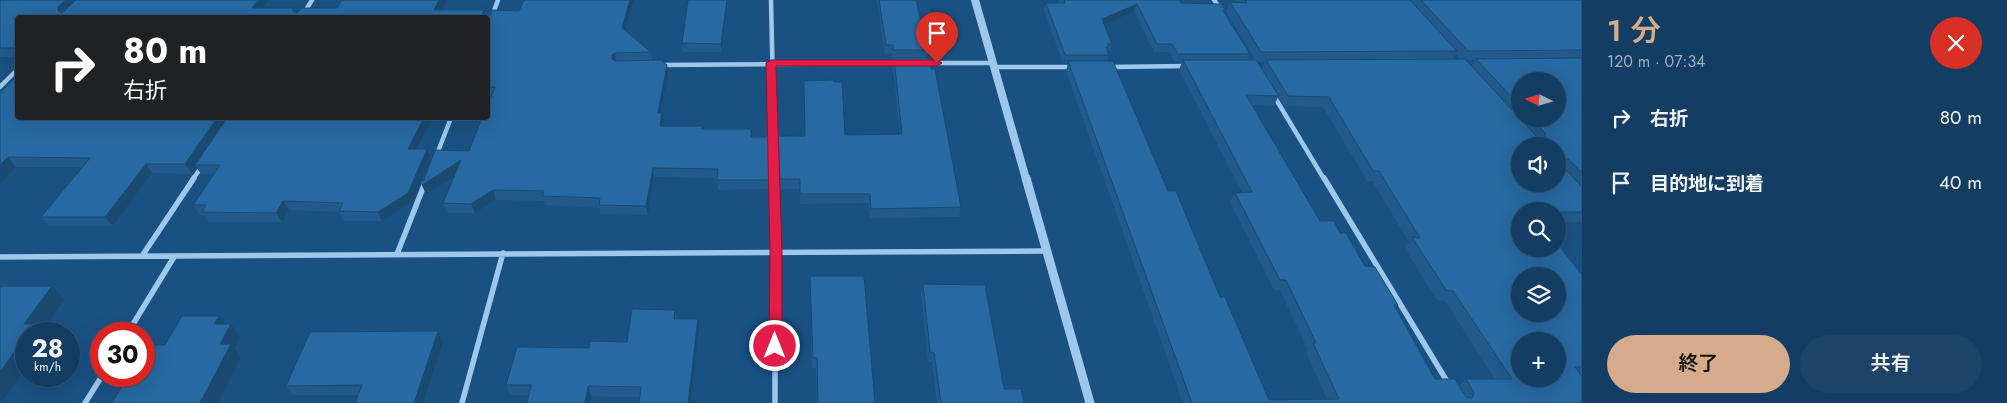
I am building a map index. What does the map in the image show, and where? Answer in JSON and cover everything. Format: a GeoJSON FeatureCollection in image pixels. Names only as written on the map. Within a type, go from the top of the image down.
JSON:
{"type":"FeatureCollection","features":[{"type":"Feature","properties":{"kind":"street"},"geometry":{"type":"LineString","coordinates":[[303,15],[312,0]]}},
{"type":"Feature","properties":{"kind":"street"},"geometry":{"type":"LineString","coordinates":[[490,22],[498,0]]}},
{"type":"Feature","properties":{"kind":"street"},"geometry":{"type":"LineString","coordinates":[[771,0],[776,252],[775,403]]}},
{"type":"Feature","properties":{"kind":"street"},"geometry":{"type":"LineString","coordinates":[[976,0],[1045,251],[1090,403]]}},
{"type":"Feature","properties":{"kind":"street"},"geometry":{"type":"LineString","coordinates":[[1214,0],[1225,16]]}},
{"type":"Feature","properties":{"kind":"street"},"geometry":{"type":"LineString","coordinates":[[656,66],[771,63],[906,63]]}},
{"type":"Feature","properties":{"kind":"street"},"geometry":{"type":"LineString","coordinates":[[915,63],[1081,67]]}},
{"type":"Feature","properties":{"kind":"street"},"geometry":{"type":"LineString","coordinates":[[1100,67],[1197,66]]}},
{"type":"Feature","properties":{"kind":"street"},"geometry":{"type":"LineString","coordinates":[[0,87],[15,72]]}},
{"type":"Feature","properties":{"kind":"street"},"geometry":{"type":"LineString","coordinates":[[1270,90],[1450,386]]}},
{"type":"Feature","properties":{"kind":"street"},"geometry":{"type":"LineString","coordinates":[[433,163],[450,120]]}},
{"type":"Feature","properties":{"kind":"street"},"geometry":{"type":"LineString","coordinates":[[142,256],[207,158]]}},
{"type":"Feature","properties":{"kind":"street"},"geometry":{"type":"LineString","coordinates":[[396,254],[426,181]]}},
{"type":"Feature","properties":{"kind":"street"},"geometry":{"type":"LineString","coordinates":[[0,257],[1045,251]]}},
{"type":"Feature","properties":{"kind":"street"},"geometry":{"type":"LineString","coordinates":[[462,403],[503,253]]}},
{"type":"Feature","properties":{"kind":"street"},"geometry":{"type":"LineString","coordinates":[[134,322],[174,257]]}},
{"type":"Feature","properties":{"kind":"street"},"geometry":{"type":"LineString","coordinates":[[85,403],[95,387]]}},
{"type":"Feature","properties":{"kind":"building"},"geometry":{"type":"Polygon","coordinates":[[[0,0],[65,0],[58,7],[58,11],[62,13],[76,0],[258,0],[252,8],[293,8],[293,11],[297,13],[302,8],[337,8],[342,0],[439,0],[434,10],[484,10],[482,15],[15,15],[15,48],[0,48],[0,0]]]}},
{"type":"Feature","properties":{"kind":"building"},"geometry":{"type":"Polygon","coordinates":[[[524,0],[630,0],[622,28],[651,52],[615,53],[612,55],[612,59],[615,61],[661,60],[667,65],[658,113],[662,113],[660,126],[702,126],[702,129],[751,129],[751,137],[770,137],[770,180],[717,180],[718,169],[653,168],[646,206],[599,205],[600,198],[542,196],[544,191],[493,190],[471,204],[443,203],[461,160],[422,185],[435,150],[469,151],[481,120],[490,120],[490,100],[495,87],[490,87],[490,17],[492,10],[519,11],[524,0]]]}},
{"type":"Feature","properties":{"kind":"building"},"geometry":{"type":"Polygon","coordinates":[[[688,0],[727,0],[721,44],[682,43],[688,0]]]}},
{"type":"Feature","properties":{"kind":"building"},"geometry":{"type":"Polygon","coordinates":[[[879,0],[916,0],[927,50],[893,50],[893,45],[886,45],[879,0]]]}},
{"type":"Feature","properties":{"kind":"building"},"geometry":{"type":"Polygon","coordinates":[[[1064,0],[1179,0],[1181,3],[1219,4],[1250,54],[1178,54],[1172,44],[1157,44],[1137,4],[1102,19],[1112,44],[1107,44],[1109,47],[1106,47],[1109,55],[1065,55],[1046,3],[1065,3],[1064,0]]]}},
{"type":"Feature","properties":{"kind":"building"},"geometry":{"type":"Polygon","coordinates":[[[1245,0],[1410,0],[1457,51],[1261,52],[1230,2],[1247,3],[1245,0]]]}},
{"type":"Feature","properties":{"kind":"building"},"geometry":{"type":"Polygon","coordinates":[[[1421,0],[1582,0],[1582,50],[1468,51],[1421,0]]]}},
{"type":"Feature","properties":{"kind":"building"},"geometry":{"type":"Polygon","coordinates":[[[894,58],[929,58],[931,69],[935,69],[961,207],[871,209],[870,194],[800,194],[800,179],[780,179],[778,136],[805,136],[804,81],[834,80],[834,82],[842,82],[845,135],[902,134],[894,58]]]}},
{"type":"Feature","properties":{"kind":"building"},"geometry":{"type":"Polygon","coordinates":[[[1582,58],[1582,173],[1568,159],[1566,160],[1566,137],[1546,137],[1540,128],[1566,128],[1566,72],[1511,72],[1511,96],[1476,59],[1582,58]]]}},
{"type":"Feature","properties":{"kind":"building"},"geometry":{"type":"Polygon","coordinates":[[[1465,59],[1511,109],[1511,128],[1529,128],[1537,137],[1511,137],[1511,192],[1566,192],[1566,169],[1582,187],[1582,212],[1566,212],[1566,202],[1511,202],[1511,257],[1566,257],[1566,254],[1582,275],[1582,367],[1575,367],[1582,376],[1582,403],[1192,403],[1068,61],[1113,61],[1168,191],[1176,191],[1220,297],[1225,297],[1269,400],[1339,399],[1313,343],[1316,343],[1286,280],[1280,280],[1235,193],[1252,192],[1183,60],[1256,60],[1279,96],[1246,95],[1320,221],[1334,221],[1340,233],[1346,233],[1365,266],[1375,267],[1398,305],[1394,305],[1435,379],[1455,379],[1466,397],[1472,398],[1474,393],[1466,379],[1511,379],[1511,387],[1566,387],[1566,332],[1511,332],[1511,378],[1453,291],[1446,290],[1412,237],[1420,238],[1379,171],[1373,171],[1329,97],[1288,96],[1266,60],[1465,59]]]}},
{"type":"Feature","properties":{"kind":"building"},"geometry":{"type":"Polygon","coordinates":[[[15,78],[15,120],[216,120],[185,164],[146,164],[105,217],[41,217],[90,158],[8,157],[0,165],[0,93],[15,78]]]}},
{"type":"Feature","properties":{"kind":"building"},"geometry":{"type":"Polygon","coordinates":[[[226,120],[423,120],[408,149],[427,149],[408,193],[378,212],[339,211],[343,203],[283,201],[276,213],[202,212],[206,205],[193,205],[220,165],[195,165],[226,120]]]}},
{"type":"Feature","properties":{"kind":"building"},"geometry":{"type":"Polygon","coordinates":[[[810,276],[864,276],[875,403],[818,403],[817,358],[813,358],[810,276]]]}},
{"type":"Feature","properties":{"kind":"building"},"geometry":{"type":"Polygon","coordinates":[[[923,284],[985,285],[1004,389],[1021,389],[1024,403],[941,403],[934,353],[930,352],[923,284]]]}},
{"type":"Feature","properties":{"kind":"building"},"geometry":{"type":"Polygon","coordinates":[[[0,286],[52,286],[25,322],[15,322],[15,351],[0,372],[0,286]]]}},
{"type":"Feature","properties":{"kind":"building"},"geometry":{"type":"Polygon","coordinates":[[[632,309],[675,310],[674,319],[698,319],[688,403],[639,403],[641,387],[588,386],[585,403],[527,403],[531,385],[506,385],[517,347],[589,348],[590,341],[627,342],[632,309]]]}},
{"type":"Feature","properties":{"kind":"building"},"geometry":{"type":"Polygon","coordinates":[[[182,316],[219,316],[214,324],[231,324],[220,344],[231,344],[200,403],[112,403],[121,387],[155,387],[155,345],[165,345],[182,316]]]}},
{"type":"Feature","properties":{"kind":"building"},"geometry":{"type":"Polygon","coordinates":[[[438,331],[414,403],[355,403],[362,385],[286,386],[310,332],[438,331]]]}},
{"type":"Feature","properties":{"kind":"route"},"geometry":{"type":"LineString","coordinates":[[775,346],[776,252],[771,63],[937,63]]}}]}
